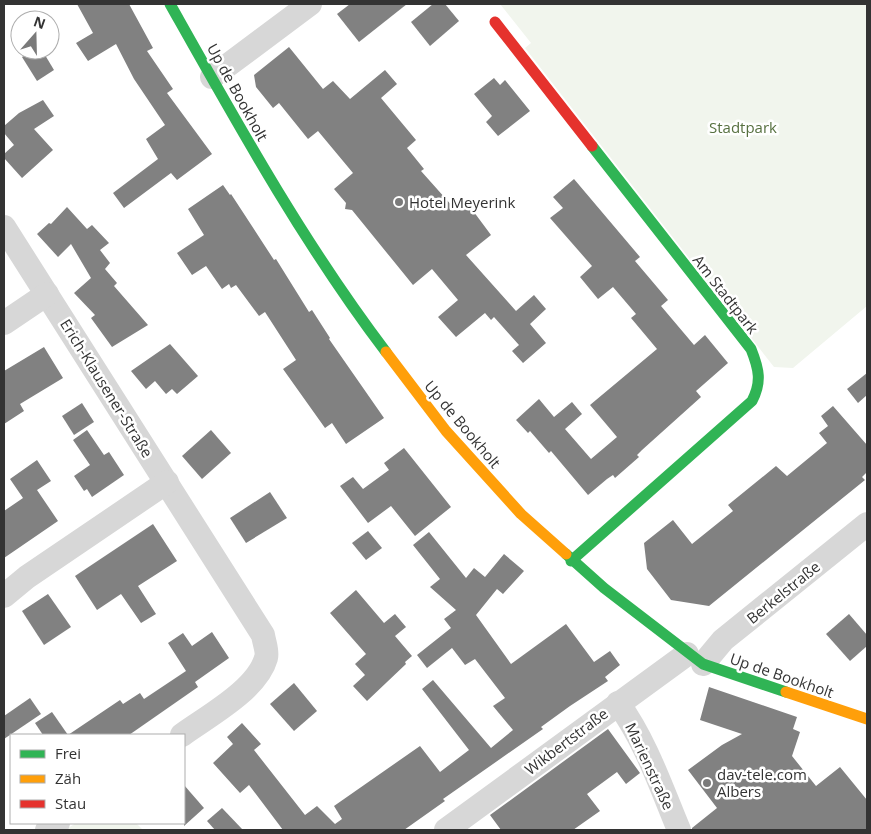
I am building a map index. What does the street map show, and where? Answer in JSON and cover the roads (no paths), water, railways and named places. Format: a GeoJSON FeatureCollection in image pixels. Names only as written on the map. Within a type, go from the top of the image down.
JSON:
{"type":"FeatureCollection","features":[{"type":"Feature","properties":{"kind":"street","name":"Up de Bookholt"},"geometry":{"type":"LineString","coordinates":[[170,4],[248,142],[348,302],[446,431],[521,514],[571,561],[695,659],[867,719]]}},
{"type":"Feature","properties":{"kind":"street"},"geometry":{"type":"LineString","coordinates":[[212,77],[310,4]]}},
{"type":"Feature","properties":{"kind":"street","name":"Am Stadtpark"},"geometry":{"type":"LineString","coordinates":[[495,22],[751,349],[758,368],[760,386],[752,401],[571,561]]}},
{"type":"Feature","properties":{"kind":"street","name":"Erich-Klausener-Straße"},"geometry":{"type":"LineString","coordinates":[[4,227],[263,635],[267,656],[259,673],[247,688],[183,734]]}},
{"type":"Feature","properties":{"kind":"street"},"geometry":{"type":"LineString","coordinates":[[4,323],[47,294]]}},
{"type":"Feature","properties":{"kind":"street"},"geometry":{"type":"LineString","coordinates":[[4,596],[27,577],[167,482]]}},
{"type":"Feature","properties":{"kind":"street","name":"Berkelstraße"},"geometry":{"type":"LineString","coordinates":[[695,659],[723,640],[867,524]]}},
{"type":"Feature","properties":{"kind":"street","name":"Wikbertstraße"},"geometry":{"type":"LineString","coordinates":[[446,830],[618,703],[695,659]]}},
{"type":"Feature","properties":{"kind":"street","name":"Marienstraße"},"geometry":{"type":"LineString","coordinates":[[618,703],[627,716],[653,766],[679,830]]}},
{"type":"Feature","properties":{"kind":"place","name":"Hotel Meyerink"},"geometry":{"type":"Point","coordinates":[399,202]}},
{"type":"Feature","properties":{"kind":"place","name":"dav-tele.com Albers"},"geometry":{"type":"Point","coordinates":[707,783]}},
{"type":"Feature","properties":{"kind":"park label","name":"Stadtpark"},"geometry":{"type":"Point","coordinates":[743,127]}}]}
